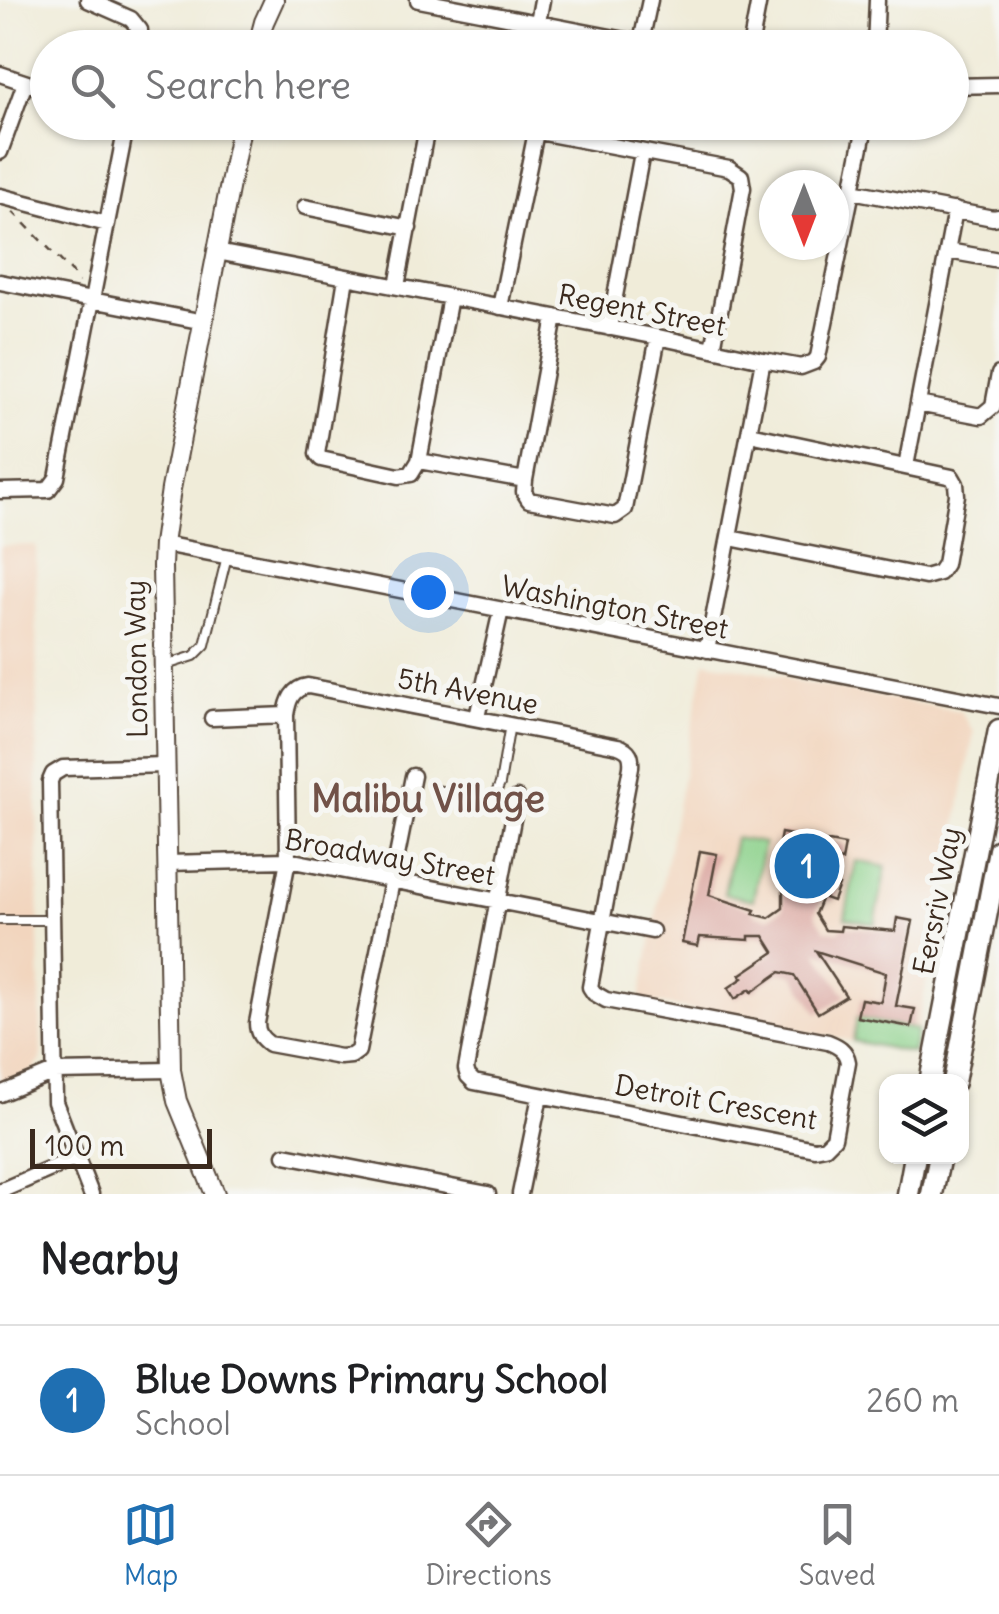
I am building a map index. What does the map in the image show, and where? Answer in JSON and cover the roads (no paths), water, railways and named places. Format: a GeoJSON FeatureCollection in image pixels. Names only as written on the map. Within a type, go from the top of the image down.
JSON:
{"type":"FeatureCollection","features":[{"type":"Feature","properties":{"kind":"main road","name":"Eersriv Way"},"geometry":{"type":"LineString","coordinates":[[932,1074],[999,730]]}},
{"type":"Feature","properties":{"kind":"main road","name":"Eersriv Way"},"geometry":{"type":"LineString","coordinates":[[956,1074],[999,850]]}},
{"type":"Feature","properties":{"kind":"main road"},"geometry":{"type":"LineString","coordinates":[[908,1194],[914,1164]]}},
{"type":"Feature","properties":{"kind":"main road"},"geometry":{"type":"LineString","coordinates":[[932,1194],[938,1164]]}},
{"type":"Feature","properties":{"kind":"street"},"geometry":{"type":"LineString","coordinates":[[88,0],[130,19],[140,30]]}},
{"type":"Feature","properties":{"kind":"street"},"geometry":{"type":"LineString","coordinates":[[262,30],[274,0]]}},
{"type":"Feature","properties":{"kind":"street"},"geometry":{"type":"LineString","coordinates":[[418,0],[566,30]]}},
{"type":"Feature","properties":{"kind":"street"},"geometry":{"type":"LineString","coordinates":[[538,22],[542,0]]}},
{"type":"Feature","properties":{"kind":"street"},"geometry":{"type":"LineString","coordinates":[[644,30],[650,0]]}},
{"type":"Feature","properties":{"kind":"street"},"geometry":{"type":"LineString","coordinates":[[753,30],[759,0]]}},
{"type":"Feature","properties":{"kind":"street"},"geometry":{"type":"LineString","coordinates":[[876,30],[877,0]]}},
{"type":"Feature","properties":{"kind":"street"},"geometry":{"type":"LineString","coordinates":[[0,74],[30,84]]}},
{"type":"Feature","properties":{"kind":"street"},"geometry":{"type":"LineString","coordinates":[[0,152],[25,82]]}},
{"type":"Feature","properties":{"kind":"street"},"geometry":{"type":"LineString","coordinates":[[969,86],[999,85]]}},
{"type":"Feature","properties":{"kind":"street"},"geometry":{"type":"LineString","coordinates":[[0,491],[48,490],[58,478],[123,140]]}},
{"type":"Feature","properties":{"kind":"street","name":"London Way"},"geometry":{"type":"LineString","coordinates":[[215,1194],[177,1101],[171,1070],[162,544],[239,140]]}},
{"type":"Feature","properties":{"kind":"street"},"geometry":{"type":"LineString","coordinates":[[397,286],[425,140]]}},
{"type":"Feature","properties":{"kind":"street"},"geometry":{"type":"LineString","coordinates":[[500,307],[534,140]]}},
{"type":"Feature","properties":{"kind":"street"},"geometry":{"type":"LineString","coordinates":[[580,140],[729,168],[743,181],[713,349]]}},
{"type":"Feature","properties":{"kind":"street","name":"Regent Street"},"geometry":{"type":"LineString","coordinates":[[217,252],[801,367],[818,358],[862,140]]}},
{"type":"Feature","properties":{"kind":"street"},"geometry":{"type":"LineString","coordinates":[[609,328],[642,153]]}},
{"type":"Feature","properties":{"kind":"street"},"geometry":{"type":"LineString","coordinates":[[852,191],[999,217]]}},
{"type":"Feature","properties":{"kind":"street"},"geometry":{"type":"LineString","coordinates":[[3,201],[107,224]]}},
{"type":"Feature","properties":{"kind":"street"},"geometry":{"type":"LineString","coordinates":[[306,207],[409,228]]}},
{"type":"Feature","properties":{"kind":"street"},"geometry":{"type":"LineString","coordinates":[[906,466],[955,210]]}},
{"type":"Feature","properties":{"kind":"street"},"geometry":{"type":"LineString","coordinates":[[948,251],[999,260]]}},
{"type":"Feature","properties":{"kind":"street"},"geometry":{"type":"LineString","coordinates":[[346,278],[317,454],[321,459],[399,476],[411,474],[419,461],[450,297]]}},
{"type":"Feature","properties":{"kind":"street"},"geometry":{"type":"LineString","coordinates":[[0,282],[204,322]]}},
{"type":"Feature","properties":{"kind":"street"},"geometry":{"type":"LineString","coordinates":[[554,317],[525,480],[524,492],[529,500],[615,516],[622,512],[628,501],[658,337]]}},
{"type":"Feature","properties":{"kind":"street"},"geometry":{"type":"LineString","coordinates":[[707,650],[764,360]]}},
{"type":"Feature","properties":{"kind":"street"},"geometry":{"type":"LineString","coordinates":[[918,404],[981,416],[993,406],[999,374]]}},
{"type":"Feature","properties":{"kind":"street"},"geometry":{"type":"LineString","coordinates":[[730,538],[925,577],[939,573],[944,564],[957,495],[956,484],[948,474],[750,434]]}},
{"type":"Feature","properties":{"kind":"street"},"geometry":{"type":"LineString","coordinates":[[419,461],[525,480]]}},
{"type":"Feature","properties":{"kind":"street","name":"Washington Street"},"geometry":{"type":"LineString","coordinates":[[162,544],[999,706]]}},
{"type":"Feature","properties":{"kind":"street"},"geometry":{"type":"LineString","coordinates":[[477,717],[501,610]]}},
{"type":"Feature","properties":{"kind":"street","name":"5th Avenue"},"geometry":{"type":"LineString","coordinates":[[286,715],[292,695],[300,687],[308,686],[618,746],[630,754],[631,767],[602,923]]}},
{"type":"Feature","properties":{"kind":"street"},"geometry":{"type":"LineString","coordinates":[[212,718],[286,715],[288,860],[258,1023],[260,1035],[269,1044],[340,1057],[351,1056],[358,1050],[413,776]]}},
{"type":"Feature","properties":{"kind":"street"},"geometry":{"type":"LineString","coordinates":[[90,1194],[56,1107],[49,787],[53,774],[63,768],[165,765]]}},
{"type":"Feature","properties":{"kind":"street"},"geometry":{"type":"LineString","coordinates":[[498,902],[517,798]]}},
{"type":"Feature","properties":{"kind":"street","name":"Broadway Street"},"geometry":{"type":"LineString","coordinates":[[167,863],[288,860],[652,931]]}},
{"type":"Feature","properties":{"kind":"street","name":"Detroit Crescent"},"geometry":{"type":"LineString","coordinates":[[498,902],[467,1073],[474,1082],[822,1149],[834,1138],[848,1062],[842,1049],[778,1026],[601,998],[590,987],[602,923]]}},
{"type":"Feature","properties":{"kind":"street"},"geometry":{"type":"LineString","coordinates":[[0,1094],[54,1072],[171,1070]]}},
{"type":"Feature","properties":{"kind":"street"},"geometry":{"type":"LineString","coordinates":[[520,1194],[540,1096]]}},
{"type":"Feature","properties":{"kind":"street"},"geometry":{"type":"LineString","coordinates":[[285,1155],[446,1190],[488,1194]]}},
{"type":"Feature","properties":{"kind":"street"},"geometry":{"type":"LineString","coordinates":[[0,1190],[76,1158]]}},
{"type":"Feature","properties":{"kind":"lane"},"geometry":{"type":"LineString","coordinates":[[163,666],[194,656],[205,646],[227,556]]}},
{"type":"Feature","properties":{"kind":"lane"},"geometry":{"type":"LineString","coordinates":[[435,790],[486,798],[496,795],[510,724]]}},
{"type":"Feature","properties":{"kind":"lane"},"geometry":{"type":"LineString","coordinates":[[0,920],[52,920]]}},
{"type":"Feature","properties":{"kind":"place","name":"Blue Downs Primary School"},"geometry":{"type":"Point","coordinates":[807,866]}},
{"type":"Feature","properties":{"kind":"district","name":"Malibu Village"},"geometry":{"type":"Point","coordinates":[428,798]}}]}
